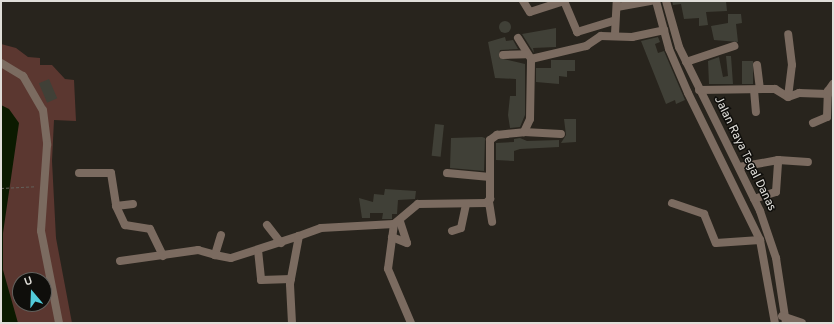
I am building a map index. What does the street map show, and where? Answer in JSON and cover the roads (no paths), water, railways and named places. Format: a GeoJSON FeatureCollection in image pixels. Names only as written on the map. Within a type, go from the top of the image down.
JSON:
{"type":"FeatureCollection","features":[{"type":"Feature","properties":{"kind":"street"},"geometry":{"type":"LineString","coordinates":[[523,1],[530,12],[564,1],[577,32],[614,21]]}},
{"type":"Feature","properties":{"kind":"street"},"geometry":{"type":"LineString","coordinates":[[615,34],[614,21],[617,4],[651,1]]}},
{"type":"Feature","properties":{"kind":"street","name":"Jalan Raya Tegal Danas"},"geometry":{"type":"LineString","coordinates":[[656,1],[664,30],[688,93],[760,240],[774,319]]}},
{"type":"Feature","properties":{"kind":"street","name":"Jalan Raya Tegal Danas"},"geometry":{"type":"LineString","coordinates":[[666,1],[686,62],[754,199],[776,258],[785,320]]}},
{"type":"Feature","properties":{"kind":"street"},"geometry":{"type":"LineString","coordinates":[[503,55],[529,56],[586,46],[601,36],[615,34],[632,37],[664,30]]}},
{"type":"Feature","properties":{"kind":"street"},"geometry":{"type":"LineString","coordinates":[[788,34],[792,65],[788,97]]}},
{"type":"Feature","properties":{"kind":"street"},"geometry":{"type":"LineString","coordinates":[[518,38],[529,56],[532,109],[524,132]]}},
{"type":"Feature","properties":{"kind":"street"},"geometry":{"type":"LineString","coordinates":[[686,62],[734,46]]}},
{"type":"Feature","properties":{"kind":"street"},"geometry":{"type":"LineString","coordinates":[[1,63],[23,76],[44,110],[47,145],[43,185],[42,231],[59,323]]}},
{"type":"Feature","properties":{"kind":"street"},"geometry":{"type":"LineString","coordinates":[[756,112],[757,65]]}},
{"type":"Feature","properties":{"kind":"street"},"geometry":{"type":"LineString","coordinates":[[813,123],[827,117],[828,94],[833,84]]}},
{"type":"Feature","properties":{"kind":"street"},"geometry":{"type":"LineString","coordinates":[[699,90],[775,89],[788,97]]}},
{"type":"Feature","properties":{"kind":"street"},"geometry":{"type":"LineString","coordinates":[[788,97],[799,93],[828,94]]}},
{"type":"Feature","properties":{"kind":"street"},"geometry":{"type":"LineString","coordinates":[[492,222],[489,202],[492,136],[524,132],[561,134]]}},
{"type":"Feature","properties":{"kind":"street"},"geometry":{"type":"LineString","coordinates":[[739,167],[778,160],[808,162]]}},
{"type":"Feature","properties":{"kind":"street"},"geometry":{"type":"LineString","coordinates":[[754,199],[775,193],[778,160]]}},
{"type":"Feature","properties":{"kind":"street"},"geometry":{"type":"LineString","coordinates":[[79,173],[109,172],[113,176],[116,206],[127,227],[150,229],[163,256]]}},
{"type":"Feature","properties":{"kind":"street"},"geometry":{"type":"LineString","coordinates":[[447,173],[490,177]]}},
{"type":"Feature","properties":{"kind":"street"},"geometry":{"type":"LineString","coordinates":[[411,323],[388,269],[392,237],[397,222],[418,204],[466,205],[489,202]]}},
{"type":"Feature","properties":{"kind":"street"},"geometry":{"type":"LineString","coordinates":[[116,206],[133,204]]}},
{"type":"Feature","properties":{"kind":"street"},"geometry":{"type":"LineString","coordinates":[[672,204],[704,214],[716,243],[760,240]]}},
{"type":"Feature","properties":{"kind":"street"},"geometry":{"type":"LineString","coordinates":[[452,231],[461,228],[466,205]]}},
{"type":"Feature","properties":{"kind":"street"},"geometry":{"type":"LineString","coordinates":[[120,261],[198,250],[230,258],[281,243],[321,228],[397,222]]}},
{"type":"Feature","properties":{"kind":"street"},"geometry":{"type":"LineString","coordinates":[[392,237],[407,243],[397,222]]}},
{"type":"Feature","properties":{"kind":"street"},"geometry":{"type":"LineString","coordinates":[[267,225],[281,243]]}},
{"type":"Feature","properties":{"kind":"street"},"geometry":{"type":"LineString","coordinates":[[214,255],[221,235]]}},
{"type":"Feature","properties":{"kind":"street"},"geometry":{"type":"LineString","coordinates":[[292,323],[291,279],[299,236]]}},
{"type":"Feature","properties":{"kind":"street"},"geometry":{"type":"LineString","coordinates":[[258,250],[261,280],[291,279]]}},
{"type":"Feature","properties":{"kind":"street"},"geometry":{"type":"LineString","coordinates":[[774,319],[802,323]]}}]}
